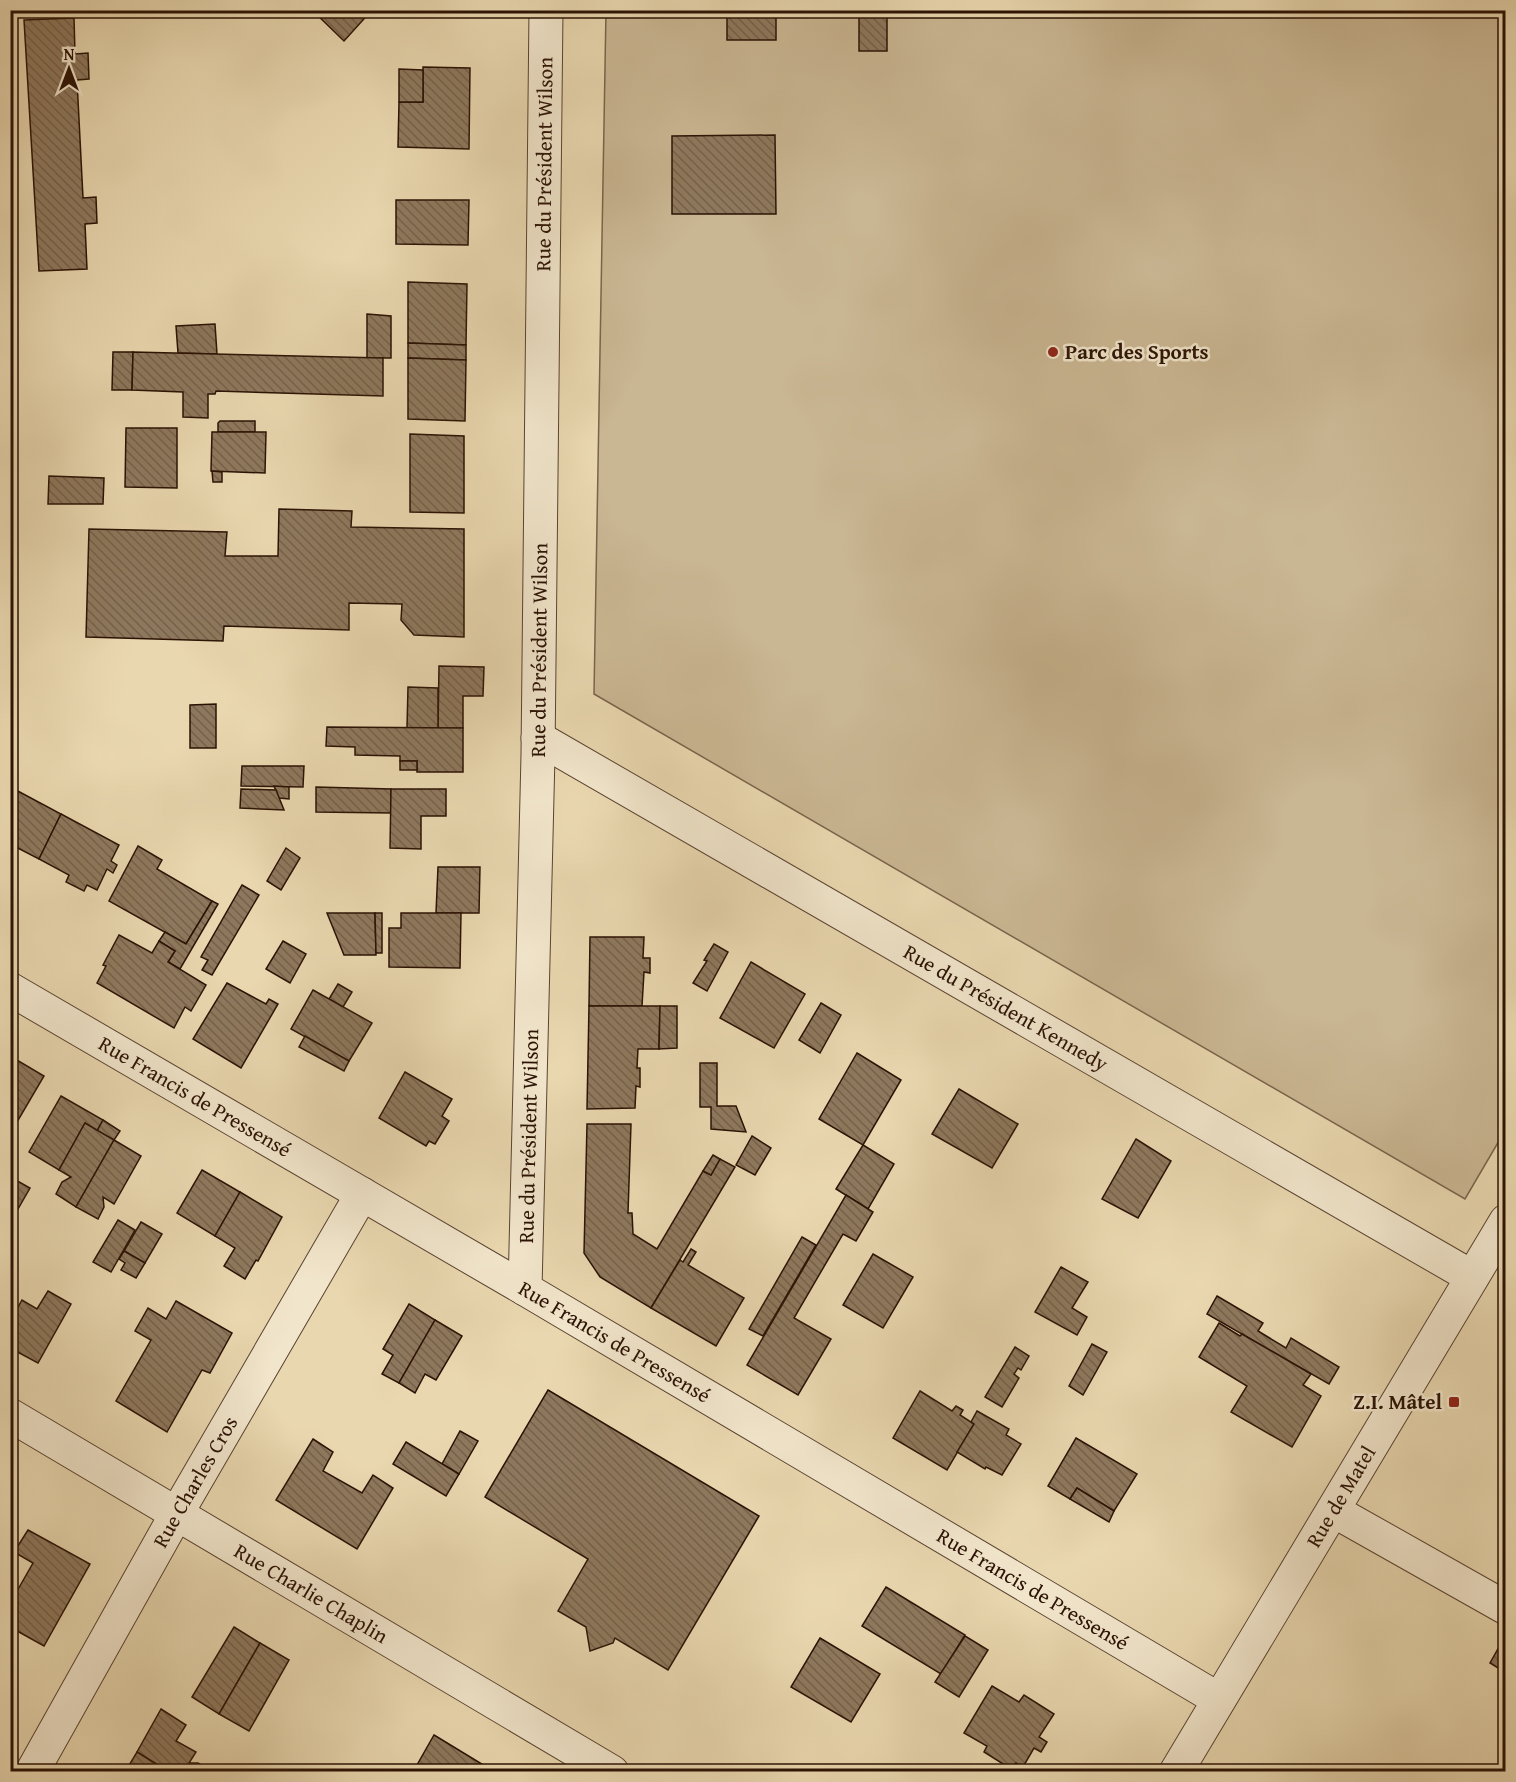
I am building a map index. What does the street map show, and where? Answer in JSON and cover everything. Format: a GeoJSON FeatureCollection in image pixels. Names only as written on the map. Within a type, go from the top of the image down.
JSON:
{"type":"FeatureCollection","features":[{"type":"Feature","properties":{"kind":"street","name":"Rue du Président Wilson"},"geometry":{"type":"LineString","coordinates":[[525,1290],[538,738],[546,10]]}},
{"type":"Feature","properties":{"kind":"street","name":"Rue du Président Kennedy"},"geometry":{"type":"LineString","coordinates":[[538,738],[1472,1277]]}},
{"type":"Feature","properties":{"kind":"street","name":"Rue Francis de Pressensé"},"geometry":{"type":"LineString","coordinates":[[10,989],[1218,1699]]}},
{"type":"Feature","properties":{"kind":"street","name":"Rue Charles Cros"},"geometry":{"type":"LineString","coordinates":[[32,1772],[177,1514],[362,1194]]}},
{"type":"Feature","properties":{"kind":"street","name":"Rue de Matel"},"geometry":{"type":"LineString","coordinates":[[1176,1772],[1506,1221]]}},
{"type":"Feature","properties":{"kind":"street","name":"Rue Charlie Chaplin"},"geometry":{"type":"LineString","coordinates":[[10,1415],[612,1772]]}},
{"type":"Feature","properties":{"kind":"street"},"geometry":{"type":"LineString","coordinates":[[1334,1511],[1506,1608]]}},
{"type":"Feature","properties":{"kind":"shaded area","name":"Parc des Sports"},"geometry":{"type":"Polygon","coordinates":[[[606,11],[1505,11],[1506,1129],[1465,1199],[594,694],[606,11]]]}},
{"type":"Feature","properties":{"kind":"building"},"geometry":{"type":"Polygon","coordinates":[[[155,10],[220,10],[220,12],[155,16],[155,10]]]}},
{"type":"Feature","properties":{"kind":"building"},"geometry":{"type":"Polygon","coordinates":[[[312,10],[372,10],[344,41],[312,10]]]}},
{"type":"Feature","properties":{"kind":"building"},"geometry":{"type":"Polygon","coordinates":[[[727,10],[776,10],[776,40],[727,40],[727,10]]]}},
{"type":"Feature","properties":{"kind":"building"},"geometry":{"type":"Polygon","coordinates":[[[859,10],[887,10],[887,51],[859,51],[859,10]]]}},
{"type":"Feature","properties":{"kind":"building"},"geometry":{"type":"Polygon","coordinates":[[[74,18],[75,54],[88,53],[89,79],[77,80],[83,198],[96,197],[97,223],[85,224],[87,269],[39,271],[24,20],[74,18]]]}},
{"type":"Feature","properties":{"kind":"building"},"geometry":{"type":"Polygon","coordinates":[[[423,67],[470,68],[469,149],[398,147],[399,102],[423,102],[423,67]]]}},
{"type":"Feature","properties":{"kind":"building"},"geometry":{"type":"Polygon","coordinates":[[[399,69],[423,70],[423,102],[399,102],[399,69]]]}},
{"type":"Feature","properties":{"kind":"building"},"geometry":{"type":"Polygon","coordinates":[[[775,135],[776,214],[672,214],[672,136],[775,135]]]}},
{"type":"Feature","properties":{"kind":"building"},"geometry":{"type":"Polygon","coordinates":[[[396,200],[469,200],[468,245],[396,244],[396,200]]]}},
{"type":"Feature","properties":{"kind":"building"},"geometry":{"type":"Polygon","coordinates":[[[408,282],[467,284],[466,345],[408,343],[408,282]]]}},
{"type":"Feature","properties":{"kind":"building"},"geometry":{"type":"Polygon","coordinates":[[[367,314],[391,316],[391,358],[367,358],[367,314]]]}},
{"type":"Feature","properties":{"kind":"building"},"geometry":{"type":"Polygon","coordinates":[[[215,324],[217,354],[178,353],[176,326],[215,324]]]}},
{"type":"Feature","properties":{"kind":"building"},"geometry":{"type":"Polygon","coordinates":[[[408,343],[466,345],[466,360],[408,358],[408,343]]]}},
{"type":"Feature","properties":{"kind":"building"},"geometry":{"type":"Polygon","coordinates":[[[113,352],[133,352],[132,390],[112,390],[113,352]]]}},
{"type":"Feature","properties":{"kind":"building"},"geometry":{"type":"Polygon","coordinates":[[[133,352],[383,358],[383,396],[216,391],[215,394],[208,394],[208,418],[183,417],[183,392],[132,390],[133,352]]]}},
{"type":"Feature","properties":{"kind":"building"},"geometry":{"type":"Polygon","coordinates":[[[408,358],[466,360],[465,421],[408,419],[408,358]]]}},
{"type":"Feature","properties":{"kind":"building"},"geometry":{"type":"Polygon","coordinates":[[[220,421],[255,421],[255,432],[218,432],[220,421]]]}},
{"type":"Feature","properties":{"kind":"building"},"geometry":{"type":"Polygon","coordinates":[[[126,428],[177,428],[177,488],[125,487],[126,428]]]}},
{"type":"Feature","properties":{"kind":"building"},"geometry":{"type":"Polygon","coordinates":[[[212,432],[266,432],[265,473],[211,471],[212,432]]]}},
{"type":"Feature","properties":{"kind":"building"},"geometry":{"type":"Polygon","coordinates":[[[410,434],[464,436],[464,513],[410,512],[410,434]]]}},
{"type":"Feature","properties":{"kind":"building"},"geometry":{"type":"Polygon","coordinates":[[[212,471],[222,472],[222,482],[213,482],[212,471]]]}},
{"type":"Feature","properties":{"kind":"building"},"geometry":{"type":"Polygon","coordinates":[[[49,476],[104,478],[103,504],[48,504],[49,476]]]}},
{"type":"Feature","properties":{"kind":"building"},"geometry":{"type":"Polygon","coordinates":[[[279,509],[352,511],[351,527],[464,529],[464,637],[414,635],[401,620],[402,604],[349,603],[349,630],[224,626],[223,641],[86,637],[89,529],[227,532],[225,556],[278,556],[279,509]]]}},
{"type":"Feature","properties":{"kind":"building"},"geometry":{"type":"Polygon","coordinates":[[[439,666],[484,667],[483,696],[463,696],[463,728],[438,728],[439,666]]]}},
{"type":"Feature","properties":{"kind":"building"},"geometry":{"type":"Polygon","coordinates":[[[408,687],[438,688],[438,728],[407,728],[408,687]]]}},
{"type":"Feature","properties":{"kind":"building"},"geometry":{"type":"Polygon","coordinates":[[[216,704],[216,748],[190,748],[190,705],[216,704]]]}},
{"type":"Feature","properties":{"kind":"building"},"geometry":{"type":"Polygon","coordinates":[[[327,727],[463,728],[463,772],[417,772],[417,761],[400,761],[400,756],[355,755],[355,747],[326,746],[327,727]]]}},
{"type":"Feature","properties":{"kind":"building"},"geometry":{"type":"Polygon","coordinates":[[[400,761],[417,761],[417,770],[400,770],[400,761]]]}},
{"type":"Feature","properties":{"kind":"building"},"geometry":{"type":"Polygon","coordinates":[[[242,766],[304,766],[303,787],[241,786],[242,766]]]}},
{"type":"Feature","properties":{"kind":"building"},"geometry":{"type":"Polygon","coordinates":[[[274,786],[289,787],[289,799],[279,798],[274,786]]]}},
{"type":"Feature","properties":{"kind":"building"},"geometry":{"type":"Polygon","coordinates":[[[316,787],[391,789],[391,813],[316,812],[316,787]]]}},
{"type":"Feature","properties":{"kind":"building"},"geometry":{"type":"Polygon","coordinates":[[[14,789],[61,814],[39,859],[10,844],[10,797],[14,789]]]}},
{"type":"Feature","properties":{"kind":"building"},"geometry":{"type":"Polygon","coordinates":[[[241,789],[276,790],[284,810],[240,808],[241,789]]]}},
{"type":"Feature","properties":{"kind":"building"},"geometry":{"type":"Polygon","coordinates":[[[391,789],[446,789],[446,816],[421,816],[421,849],[390,848],[391,789]]]}},
{"type":"Feature","properties":{"kind":"building"},"geometry":{"type":"Polygon","coordinates":[[[61,814],[119,845],[111,861],[117,865],[113,873],[107,869],[97,890],[87,885],[84,891],[66,882],[69,875],[39,859],[61,814]]]}},
{"type":"Feature","properties":{"kind":"building"},"geometry":{"type":"Polygon","coordinates":[[[138,846],[162,860],[157,869],[212,901],[186,944],[109,901],[138,846]]]}},
{"type":"Feature","properties":{"kind":"building"},"geometry":{"type":"Polygon","coordinates":[[[286,848],[300,858],[281,890],[267,881],[286,848]]]}},
{"type":"Feature","properties":{"kind":"building"},"geometry":{"type":"Polygon","coordinates":[[[438,867],[480,867],[479,913],[436,913],[438,867]]]}},
{"type":"Feature","properties":{"kind":"building"},"geometry":{"type":"Polygon","coordinates":[[[242,885],[259,895],[212,975],[202,970],[208,960],[201,957],[242,885]]]}},
{"type":"Feature","properties":{"kind":"building"},"geometry":{"type":"Polygon","coordinates":[[[212,901],[218,904],[180,969],[168,962],[175,951],[159,941],[165,932],[186,944],[212,901]]]}},
{"type":"Feature","properties":{"kind":"building"},"geometry":{"type":"Polygon","coordinates":[[[327,913],[375,913],[376,955],[344,955],[327,913]]]}},
{"type":"Feature","properties":{"kind":"building"},"geometry":{"type":"Polygon","coordinates":[[[375,913],[382,913],[382,953],[376,953],[375,913]]]}},
{"type":"Feature","properties":{"kind":"building"},"geometry":{"type":"Polygon","coordinates":[[[401,913],[461,913],[460,968],[389,967],[389,928],[401,928],[401,913]]]}},
{"type":"Feature","properties":{"kind":"building"},"geometry":{"type":"Polygon","coordinates":[[[119,935],[152,953],[159,941],[175,951],[168,962],[206,985],[191,1011],[185,1007],[174,1028],[97,983],[106,966],[103,965],[119,935]]]}},
{"type":"Feature","properties":{"kind":"building"},"geometry":{"type":"Polygon","coordinates":[[[590,937],[644,937],[643,958],[650,958],[650,973],[644,972],[642,1006],[589,1006],[590,937]]]}},
{"type":"Feature","properties":{"kind":"building"},"geometry":{"type":"Polygon","coordinates":[[[283,941],[306,954],[290,983],[266,969],[283,941]]]}},
{"type":"Feature","properties":{"kind":"building"},"geometry":{"type":"Polygon","coordinates":[[[714,944],[728,952],[707,991],[693,983],[707,961],[704,960],[714,944]]]}},
{"type":"Feature","properties":{"kind":"building"},"geometry":{"type":"Polygon","coordinates":[[[751,962],[805,994],[774,1048],[720,1018],[751,962]]]}},
{"type":"Feature","properties":{"kind":"building"},"geometry":{"type":"Polygon","coordinates":[[[227,983],[266,1004],[269,999],[278,1004],[241,1068],[193,1039],[227,983]]]}},
{"type":"Feature","properties":{"kind":"building"},"geometry":{"type":"Polygon","coordinates":[[[338,984],[352,992],[343,1007],[329,999],[338,984]]]}},
{"type":"Feature","properties":{"kind":"building"},"geometry":{"type":"Polygon","coordinates":[[[313,990],[372,1023],[349,1061],[291,1029],[313,990]]]}},
{"type":"Feature","properties":{"kind":"building"},"geometry":{"type":"Polygon","coordinates":[[[821,1003],[841,1015],[820,1053],[799,1040],[821,1003]]]}},
{"type":"Feature","properties":{"kind":"building"},"geometry":{"type":"Polygon","coordinates":[[[589,1006],[660,1006],[659,1049],[638,1049],[637,1068],[640,1068],[640,1087],[636,1086],[635,1108],[587,1109],[589,1006]]]}},
{"type":"Feature","properties":{"kind":"building"},"geometry":{"type":"Polygon","coordinates":[[[660,1006],[677,1006],[677,1048],[659,1049],[660,1006]]]}},
{"type":"Feature","properties":{"kind":"building"},"geometry":{"type":"Polygon","coordinates":[[[305,1036],[349,1061],[344,1071],[299,1047],[305,1036]]]}},
{"type":"Feature","properties":{"kind":"building"},"geometry":{"type":"Polygon","coordinates":[[[857,1053],[901,1080],[863,1145],[819,1119],[857,1053]]]}},
{"type":"Feature","properties":{"kind":"building"},"geometry":{"type":"Polygon","coordinates":[[[10,1056],[44,1076],[10,1134],[10,1056]]]}},
{"type":"Feature","properties":{"kind":"building"},"geometry":{"type":"Polygon","coordinates":[[[700,1063],[717,1063],[717,1106],[736,1106],[746,1132],[711,1129],[711,1107],[700,1107],[700,1063]]]}},
{"type":"Feature","properties":{"kind":"building"},"geometry":{"type":"Polygon","coordinates":[[[405,1072],[452,1099],[442,1116],[449,1121],[435,1144],[429,1141],[426,1146],[379,1118],[405,1072]]]}},
{"type":"Feature","properties":{"kind":"building"},"geometry":{"type":"Polygon","coordinates":[[[959,1089],[1018,1124],[992,1168],[932,1134],[959,1089]]]}},
{"type":"Feature","properties":{"kind":"building"},"geometry":{"type":"Polygon","coordinates":[[[61,1096],[103,1120],[97,1131],[85,1123],[59,1170],[29,1152],[61,1096]]]}},
{"type":"Feature","properties":{"kind":"building"},"geometry":{"type":"Polygon","coordinates":[[[103,1120],[120,1131],[114,1140],[97,1131],[103,1120]]]}},
{"type":"Feature","properties":{"kind":"building"},"geometry":{"type":"Polygon","coordinates":[[[85,1123],[114,1140],[76,1207],[56,1194],[62,1182],[71,1177],[59,1170],[85,1123]]]}},
{"type":"Feature","properties":{"kind":"building"},"geometry":{"type":"Polygon","coordinates":[[[587,1124],[631,1124],[628,1213],[632,1213],[633,1234],[657,1249],[703,1171],[711,1175],[720,1159],[735,1167],[651,1308],[600,1277],[584,1253],[587,1124]]]}},
{"type":"Feature","properties":{"kind":"building"},"geometry":{"type":"Polygon","coordinates":[[[752,1136],[771,1148],[755,1175],[736,1165],[752,1136]]]}},
{"type":"Feature","properties":{"kind":"building"},"geometry":{"type":"Polygon","coordinates":[[[1136,1139],[1171,1161],[1138,1218],[1102,1199],[1136,1139]]]}},
{"type":"Feature","properties":{"kind":"building"},"geometry":{"type":"Polygon","coordinates":[[[114,1140],[141,1156],[114,1204],[103,1197],[104,1207],[98,1219],[76,1207],[114,1140]]]}},
{"type":"Feature","properties":{"kind":"building"},"geometry":{"type":"Polygon","coordinates":[[[863,1145],[894,1164],[868,1209],[836,1189],[863,1145]]]}},
{"type":"Feature","properties":{"kind":"building"},"geometry":{"type":"Polygon","coordinates":[[[713,1155],[720,1159],[711,1175],[703,1171],[713,1155]]]}},
{"type":"Feature","properties":{"kind":"building"},"geometry":{"type":"Polygon","coordinates":[[[202,1170],[240,1192],[215,1236],[177,1213],[202,1170]]]}},
{"type":"Feature","properties":{"kind":"building"},"geometry":{"type":"Polygon","coordinates":[[[12,1178],[30,1188],[14,1216],[10,1213],[12,1178]]]}},
{"type":"Feature","properties":{"kind":"building"},"geometry":{"type":"Polygon","coordinates":[[[240,1192],[282,1217],[258,1261],[256,1260],[245,1279],[224,1266],[235,1248],[215,1236],[240,1192]]]}},
{"type":"Feature","properties":{"kind":"building"},"geometry":{"type":"Polygon","coordinates":[[[846,1195],[873,1212],[856,1241],[843,1234],[794,1318],[831,1339],[798,1395],[747,1365],[846,1195]]]}},
{"type":"Feature","properties":{"kind":"building"},"geometry":{"type":"Polygon","coordinates":[[[118,1220],[135,1230],[111,1272],[93,1262],[118,1220]]]}},
{"type":"Feature","properties":{"kind":"building"},"geometry":{"type":"Polygon","coordinates":[[[141,1222],[162,1234],[145,1263],[124,1251],[141,1222]]]}},
{"type":"Feature","properties":{"kind":"building"},"geometry":{"type":"Polygon","coordinates":[[[802,1237],[816,1245],[763,1336],[749,1329],[802,1237]]]}},
{"type":"Feature","properties":{"kind":"building"},"geometry":{"type":"Polygon","coordinates":[[[691,1249],[696,1252],[688,1265],[744,1298],[716,1346],[651,1308],[680,1260],[683,1262],[691,1249]]]}},
{"type":"Feature","properties":{"kind":"building"},"geometry":{"type":"Polygon","coordinates":[[[124,1251],[145,1263],[136,1278],[121,1270],[125,1263],[119,1259],[124,1251]]]}},
{"type":"Feature","properties":{"kind":"building"},"geometry":{"type":"Polygon","coordinates":[[[873,1254],[913,1277],[883,1328],[843,1305],[873,1254]]]}},
{"type":"Feature","properties":{"kind":"building"},"geometry":{"type":"Polygon","coordinates":[[[1061,1267],[1088,1282],[1072,1308],[1087,1317],[1077,1335],[1035,1312],[1061,1267]]]}},
{"type":"Feature","properties":{"kind":"building"},"geometry":{"type":"Polygon","coordinates":[[[48,1291],[71,1304],[38,1363],[10,1348],[10,1321],[22,1300],[37,1309],[48,1291]]]}},
{"type":"Feature","properties":{"kind":"building"},"geometry":{"type":"Polygon","coordinates":[[[1217,1296],[1263,1323],[1258,1331],[1286,1348],[1291,1338],[1339,1367],[1329,1384],[1207,1314],[1217,1296]]]}},
{"type":"Feature","properties":{"kind":"building"},"geometry":{"type":"Polygon","coordinates":[[[176,1301],[232,1333],[210,1373],[202,1370],[167,1432],[116,1401],[151,1340],[135,1331],[148,1308],[166,1319],[176,1301]]]}},
{"type":"Feature","properties":{"kind":"building"},"geometry":{"type":"Polygon","coordinates":[[[409,1304],[435,1320],[399,1383],[382,1374],[393,1355],[383,1349],[409,1304]]]}},
{"type":"Feature","properties":{"kind":"building"},"geometry":{"type":"Polygon","coordinates":[[[435,1320],[462,1336],[436,1380],[425,1374],[415,1393],[399,1383],[435,1320]]]}},
{"type":"Feature","properties":{"kind":"building"},"geometry":{"type":"Polygon","coordinates":[[[1219,1323],[1311,1374],[1303,1385],[1321,1396],[1292,1447],[1231,1412],[1247,1386],[1199,1357],[1219,1323]]]}},
{"type":"Feature","properties":{"kind":"building"},"geometry":{"type":"Polygon","coordinates":[[[1092,1344],[1107,1352],[1083,1395],[1069,1386],[1092,1344]]]}},
{"type":"Feature","properties":{"kind":"building"},"geometry":{"type":"Polygon","coordinates":[[[1015,1347],[1029,1356],[1021,1370],[1018,1368],[1014,1374],[1019,1378],[1002,1407],[985,1397],[1015,1347]]]}},
{"type":"Feature","properties":{"kind":"building"},"geometry":{"type":"Polygon","coordinates":[[[548,1390],[759,1516],[668,1670],[615,1638],[613,1643],[590,1651],[586,1627],[558,1611],[588,1559],[485,1497],[548,1390]]]}},
{"type":"Feature","properties":{"kind":"building"},"geometry":{"type":"Polygon","coordinates":[[[920,1391],[952,1411],[956,1406],[963,1410],[960,1415],[974,1424],[947,1470],[893,1438],[920,1391]]]}},
{"type":"Feature","properties":{"kind":"building"},"geometry":{"type":"Polygon","coordinates":[[[977,1411],[1009,1429],[1006,1435],[1021,1444],[1002,1475],[986,1467],[985,1469],[957,1452],[974,1424],[971,1422],[977,1411]]]}},
{"type":"Feature","properties":{"kind":"building"},"geometry":{"type":"Polygon","coordinates":[[[460,1431],[478,1441],[459,1474],[442,1464],[460,1431]]]}},
{"type":"Feature","properties":{"kind":"building"},"geometry":{"type":"Polygon","coordinates":[[[1076,1438],[1137,1474],[1114,1511],[1077,1488],[1070,1499],[1048,1486],[1076,1438]]]}},
{"type":"Feature","properties":{"kind":"building"},"geometry":{"type":"Polygon","coordinates":[[[313,1439],[333,1452],[323,1471],[362,1493],[373,1475],[393,1488],[357,1549],[276,1500],[313,1439]]]}},
{"type":"Feature","properties":{"kind":"building"},"geometry":{"type":"Polygon","coordinates":[[[406,1442],[459,1474],[446,1496],[393,1464],[406,1442]]]}},
{"type":"Feature","properties":{"kind":"building"},"geometry":{"type":"Polygon","coordinates":[[[1077,1488],[1114,1511],[1109,1522],[1070,1499],[1077,1488]]]}},
{"type":"Feature","properties":{"kind":"building"},"geometry":{"type":"Polygon","coordinates":[[[28,1530],[90,1564],[44,1646],[10,1627],[10,1596],[13,1598],[33,1563],[14,1552],[28,1530]]]}},
{"type":"Feature","properties":{"kind":"building"},"geometry":{"type":"Polygon","coordinates":[[[886,1587],[965,1635],[941,1674],[862,1626],[886,1587]]]}},
{"type":"Feature","properties":{"kind":"building"},"geometry":{"type":"Polygon","coordinates":[[[234,1627],[260,1643],[219,1714],[192,1697],[234,1627]]]}},
{"type":"Feature","properties":{"kind":"building"},"geometry":{"type":"Polygon","coordinates":[[[965,1636],[988,1650],[959,1697],[935,1682],[965,1636]]]}},
{"type":"Feature","properties":{"kind":"building"},"geometry":{"type":"Polygon","coordinates":[[[820,1638],[880,1674],[851,1722],[791,1687],[820,1638]]]}},
{"type":"Feature","properties":{"kind":"building"},"geometry":{"type":"Polygon","coordinates":[[[260,1643],[289,1660],[249,1731],[219,1714],[260,1643]]]}},
{"type":"Feature","properties":{"kind":"building"},"geometry":{"type":"Polygon","coordinates":[[[1499,1647],[1506,1651],[1506,1673],[1490,1663],[1499,1647]]]}},
{"type":"Feature","properties":{"kind":"building"},"geometry":{"type":"Polygon","coordinates":[[[992,1686],[1019,1702],[1024,1695],[1054,1714],[1039,1737],[1047,1742],[1041,1752],[1034,1748],[1023,1767],[1016,1763],[1011,1769],[984,1752],[987,1746],[964,1733],[992,1686]]]}},
{"type":"Feature","properties":{"kind":"building"},"geometry":{"type":"Polygon","coordinates":[[[161,1709],[186,1725],[176,1741],[196,1752],[189,1763],[198,1763],[211,1770],[210,1772],[169,1772],[137,1752],[161,1709]]]}},
{"type":"Feature","properties":{"kind":"building"},"geometry":{"type":"Polygon","coordinates":[[[434,1735],[495,1772],[413,1772],[434,1735]]]}},
{"type":"Feature","properties":{"kind":"building"},"geometry":{"type":"Polygon","coordinates":[[[137,1752],[169,1772],[125,1772],[137,1752]]]}},
{"type":"Feature","properties":{"kind":"place","name":"Parc des Sports"},"geometry":{"type":"Point","coordinates":[1053,352]}},
{"type":"Feature","properties":{"kind":"place","name":"Z.I. Mâtel"},"geometry":{"type":"Point","coordinates":[1454,1402]}}]}
